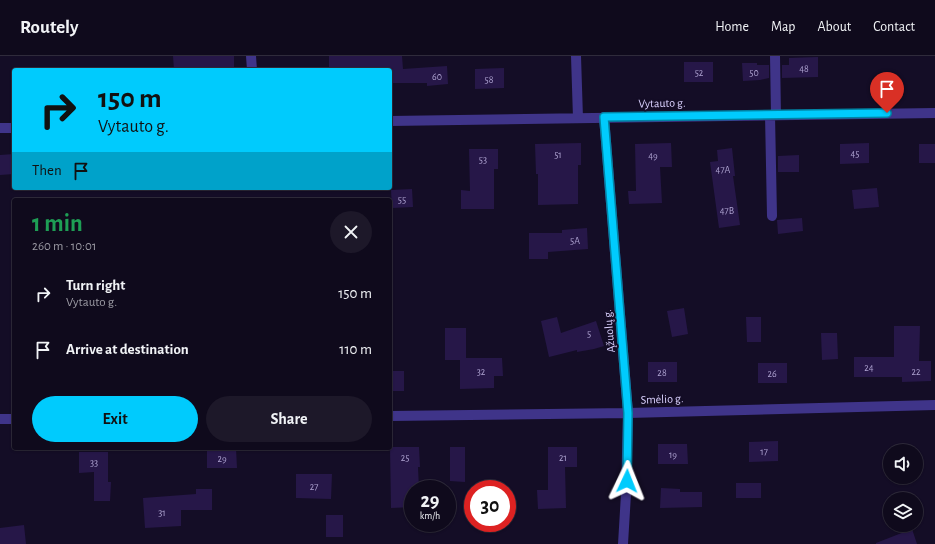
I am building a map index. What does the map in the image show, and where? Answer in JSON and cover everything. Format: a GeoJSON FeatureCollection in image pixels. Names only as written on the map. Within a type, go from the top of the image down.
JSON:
{"type":"FeatureCollection","features":[{"type":"Feature","properties":{"kind":"street"},"geometry":{"type":"LineString","coordinates":[[251,56],[252,68]]}},
{"type":"Feature","properties":{"kind":"street"},"geometry":{"type":"LineString","coordinates":[[576,56],[578,118]]}},
{"type":"Feature","properties":{"kind":"street"},"geometry":{"type":"LineString","coordinates":[[772,216],[775,56]]}},
{"type":"Feature","properties":{"kind":"street","name":"Vytauto g."},"geometry":{"type":"LineString","coordinates":[[392,121],[935,113]]}},
{"type":"Feature","properties":{"kind":"street","name":"Ąžuolų g."},"geometry":{"type":"LineString","coordinates":[[604,117],[628,413],[623,544]]}},
{"type":"Feature","properties":{"kind":"street"},"geometry":{"type":"LineString","coordinates":[[0,128],[12,128]]}},
{"type":"Feature","properties":{"kind":"street","name":"Smėlio g."},"geometry":{"type":"LineString","coordinates":[[392,416],[628,413],[935,405]]}},
{"type":"Feature","properties":{"kind":"street"},"geometry":{"type":"LineString","coordinates":[[0,419],[12,419]]}},
{"type":"Feature","properties":{"kind":"building"},"geometry":{"type":"Polygon","coordinates":[[[173,56],[234,56],[234,68],[174,68],[173,56]]]}},
{"type":"Feature","properties":{"kind":"building"},"geometry":{"type":"Polygon","coordinates":[[[329,56],[402,56],[403,69],[447,66],[448,84],[427,86],[427,83],[392,83],[392,68],[329,68],[329,56]]]}},
{"type":"Feature","properties":{"kind":"building"},"geometry":{"type":"Polygon","coordinates":[[[818,57],[818,77],[782,78],[782,65],[789,65],[789,58],[818,57]]]}},
{"type":"Feature","properties":{"kind":"building"},"geometry":{"type":"Polygon","coordinates":[[[684,62],[713,62],[713,82],[684,82],[684,62]]]}},
{"type":"Feature","properties":{"kind":"building"},"geometry":{"type":"Polygon","coordinates":[[[742,63],[769,65],[769,78],[743,81],[742,63]]]}},
{"type":"Feature","properties":{"kind":"building"},"geometry":{"type":"Polygon","coordinates":[[[504,68],[504,88],[475,89],[475,69],[504,68]]]}},
{"type":"Feature","properties":{"kind":"building"},"geometry":{"type":"Polygon","coordinates":[[[581,143],[581,165],[578,165],[578,204],[538,205],[538,174],[536,174],[535,144],[581,143]]]}},
{"type":"Feature","properties":{"kind":"building"},"geometry":{"type":"Polygon","coordinates":[[[671,143],[672,167],[660,167],[662,203],[629,204],[628,191],[636,191],[635,144],[671,143]]]}},
{"type":"Feature","properties":{"kind":"building"},"geometry":{"type":"Polygon","coordinates":[[[869,143],[869,163],[840,164],[840,144],[869,143]]]}},
{"type":"Feature","properties":{"kind":"building"},"geometry":{"type":"Polygon","coordinates":[[[919,144],[935,144],[935,163],[919,163],[919,144]]]}},
{"type":"Feature","properties":{"kind":"building"},"geometry":{"type":"Polygon","coordinates":[[[732,148],[735,176],[733,176],[740,225],[719,228],[710,162],[718,161],[717,150],[732,148]]]}},
{"type":"Feature","properties":{"kind":"building"},"geometry":{"type":"Polygon","coordinates":[[[469,149],[498,149],[498,169],[494,169],[494,209],[461,209],[461,190],[470,191],[469,149]]]}},
{"type":"Feature","properties":{"kind":"building"},"geometry":{"type":"Polygon","coordinates":[[[12,154],[12,174],[0,175],[0,155],[12,154]]]}},
{"type":"Feature","properties":{"kind":"building"},"geometry":{"type":"Polygon","coordinates":[[[799,155],[799,172],[778,172],[778,156],[799,155]]]}},
{"type":"Feature","properties":{"kind":"building"},"geometry":{"type":"Polygon","coordinates":[[[877,188],[879,207],[854,209],[852,190],[877,188]]]}},
{"type":"Feature","properties":{"kind":"building"},"geometry":{"type":"Polygon","coordinates":[[[412,189],[413,207],[392,208],[392,190],[412,189]]]}},
{"type":"Feature","properties":{"kind":"building"},"geometry":{"type":"Polygon","coordinates":[[[802,218],[803,231],[778,234],[777,220],[802,218]]]}},
{"type":"Feature","properties":{"kind":"building"},"geometry":{"type":"Polygon","coordinates":[[[587,228],[588,249],[548,252],[548,259],[529,259],[529,233],[562,233],[562,230],[587,228]]]}},
{"type":"Feature","properties":{"kind":"building"},"geometry":{"type":"Polygon","coordinates":[[[684,308],[688,334],[672,337],[667,311],[684,308]]]}},
{"type":"Feature","properties":{"kind":"building"},"geometry":{"type":"Polygon","coordinates":[[[557,317],[561,333],[596,321],[604,346],[577,352],[577,350],[549,357],[541,321],[557,317]]]}},
{"type":"Feature","properties":{"kind":"building"},"geometry":{"type":"Polygon","coordinates":[[[746,317],[761,317],[761,342],[747,342],[746,317]]]}},
{"type":"Feature","properties":{"kind":"building"},"geometry":{"type":"Polygon","coordinates":[[[894,326],[920,326],[919,361],[931,361],[931,381],[902,382],[902,377],[854,377],[854,357],[894,357],[894,326]]]}},
{"type":"Feature","properties":{"kind":"building"},"geometry":{"type":"Polygon","coordinates":[[[445,328],[466,328],[466,358],[502,358],[503,376],[494,376],[494,388],[460,389],[460,360],[445,360],[445,328]]]}},
{"type":"Feature","properties":{"kind":"building"},"geometry":{"type":"Polygon","coordinates":[[[821,333],[837,333],[838,359],[822,360],[821,333]]]}},
{"type":"Feature","properties":{"kind":"building"},"geometry":{"type":"Polygon","coordinates":[[[648,362],[677,362],[677,382],[648,382],[648,362]]]}},
{"type":"Feature","properties":{"kind":"building"},"geometry":{"type":"Polygon","coordinates":[[[758,363],[787,363],[787,383],[758,383],[758,363]]]}},
{"type":"Feature","properties":{"kind":"building"},"geometry":{"type":"Polygon","coordinates":[[[392,371],[404,371],[404,391],[392,391],[392,371]]]}},
{"type":"Feature","properties":{"kind":"building"},"geometry":{"type":"Polygon","coordinates":[[[778,441],[778,461],[749,462],[749,442],[778,441]]]}},
{"type":"Feature","properties":{"kind":"building"},"geometry":{"type":"Polygon","coordinates":[[[658,444],[687,444],[688,464],[658,464],[658,444]]]}},
{"type":"Feature","properties":{"kind":"building"},"geometry":{"type":"Polygon","coordinates":[[[392,447],[419,447],[420,467],[418,467],[419,480],[404,480],[404,507],[391,508],[390,450],[392,450],[392,447]]]}},
{"type":"Feature","properties":{"kind":"building"},"geometry":{"type":"Polygon","coordinates":[[[450,447],[465,447],[465,480],[464,482],[450,480],[450,447]]]}},
{"type":"Feature","properties":{"kind":"building"},"geometry":{"type":"Polygon","coordinates":[[[548,447],[577,447],[577,467],[565,467],[566,508],[538,509],[537,490],[548,490],[548,447]]]}},
{"type":"Feature","properties":{"kind":"building"},"geometry":{"type":"Polygon","coordinates":[[[207,450],[236,450],[237,468],[207,468],[207,450]]]}},
{"type":"Feature","properties":{"kind":"building"},"geometry":{"type":"Polygon","coordinates":[[[79,452],[108,452],[108,482],[111,482],[110,501],[94,501],[94,472],[79,473],[79,452]]]}},
{"type":"Feature","properties":{"kind":"building"},"geometry":{"type":"Polygon","coordinates":[[[296,474],[332,474],[331,499],[296,498],[296,474]]]}},
{"type":"Feature","properties":{"kind":"building"},"geometry":{"type":"Polygon","coordinates":[[[736,483],[761,483],[761,498],[736,498],[736,483]]]}},
{"type":"Feature","properties":{"kind":"building"},"geometry":{"type":"Polygon","coordinates":[[[661,488],[680,489],[680,492],[702,492],[702,507],[660,508],[661,488]]]}},
{"type":"Feature","properties":{"kind":"building"},"geometry":{"type":"Polygon","coordinates":[[[196,489],[212,489],[212,510],[181,510],[181,526],[145,528],[143,498],[196,494],[196,489]]]}},
{"type":"Feature","properties":{"kind":"building"},"geometry":{"type":"Polygon","coordinates":[[[326,515],[343,515],[343,537],[326,537],[326,515]]]}},
{"type":"Feature","properties":{"kind":"building"},"geometry":{"type":"Polygon","coordinates":[[[24,525],[26,544],[0,544],[0,528],[24,525]]]}},
{"type":"Feature","properties":{"kind":"building"},"geometry":{"type":"Polygon","coordinates":[[[904,532],[913,532],[917,544],[876,544],[904,532]]]}},
{"type":"Feature","properties":{"kind":"route"},"geometry":{"type":"LineString","coordinates":[[627,481],[628,413],[604,117],[887,113]]}}]}
